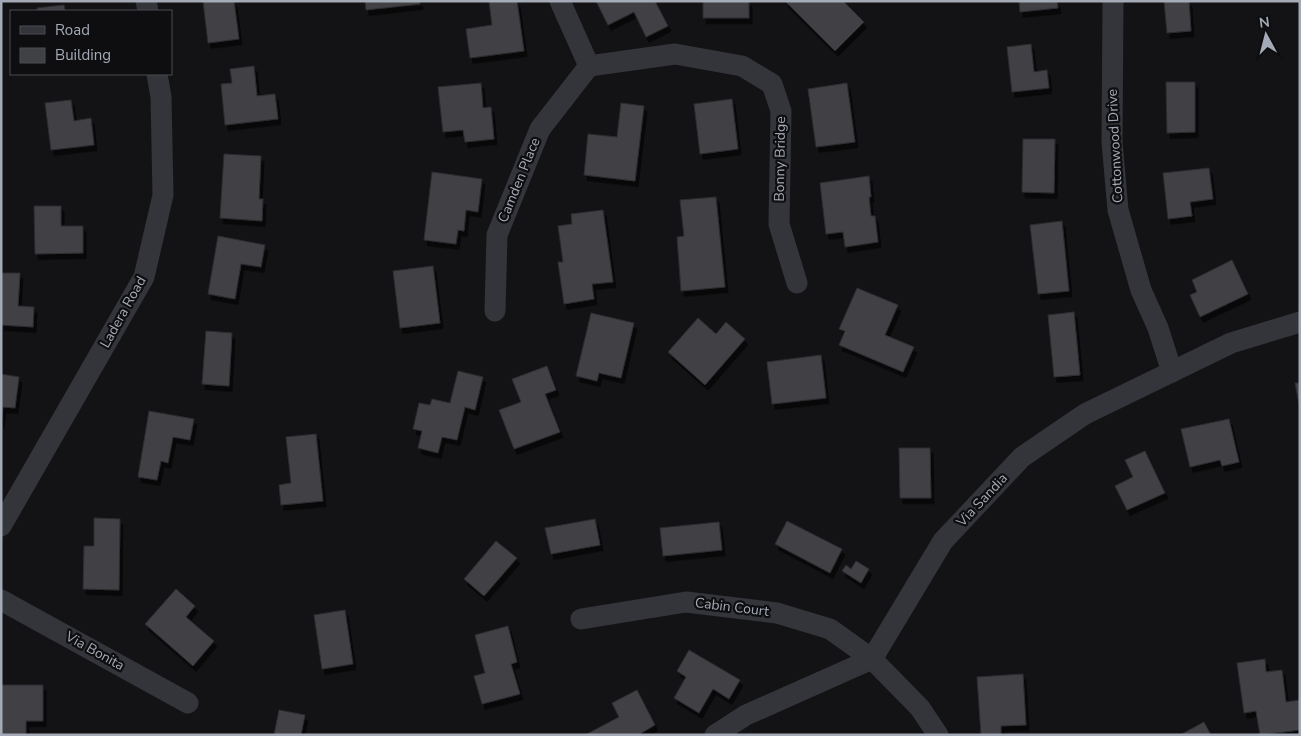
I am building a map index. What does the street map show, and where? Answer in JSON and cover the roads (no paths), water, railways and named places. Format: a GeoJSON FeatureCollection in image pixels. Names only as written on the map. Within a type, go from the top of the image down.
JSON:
{"type":"FeatureCollection","features":[{"type":"Feature","properties":{"kind":"street"},"geometry":{"type":"LineString","coordinates":[[560,1],[589,66]]}},
{"type":"Feature","properties":{"kind":"street","name":"Cottonwood Drive"},"geometry":{"type":"LineString","coordinates":[[1113,1],[1112,142],[1118,210],[1141,290],[1158,328],[1172,372]]}},
{"type":"Feature","properties":{"kind":"street","name":"Bonny Bridge"},"geometry":{"type":"LineString","coordinates":[[589,66],[675,54],[742,66],[772,84],[781,111],[779,224],[797,283]]}},
{"type":"Feature","properties":{"kind":"street","name":"Camden Place"},"geometry":{"type":"LineString","coordinates":[[495,311],[497,235],[540,129],[589,66]]}},
{"type":"Feature","properties":{"kind":"street","name":"Ladera Road"},"geometry":{"type":"LineString","coordinates":[[1,526],[144,278],[163,195],[161,97],[157,75]]}},
{"type":"Feature","properties":{"kind":"street","name":"Via Sandia"},"geometry":{"type":"LineString","coordinates":[[872,659],[943,541],[1022,457],[1084,414],[1231,343],[1300,322]]}},
{"type":"Feature","properties":{"kind":"street","name":"Via Bonita"},"geometry":{"type":"LineString","coordinates":[[1,600],[188,703]]}},
{"type":"Feature","properties":{"kind":"street","name":"Cabin Court"},"geometry":{"type":"LineString","coordinates":[[581,619],[686,602],[777,613],[830,629],[872,659],[920,708],[938,735]]}},
{"type":"Feature","properties":{"kind":"street"},"geometry":{"type":"LineString","coordinates":[[715,735],[746,715],[872,659]]}}]}
